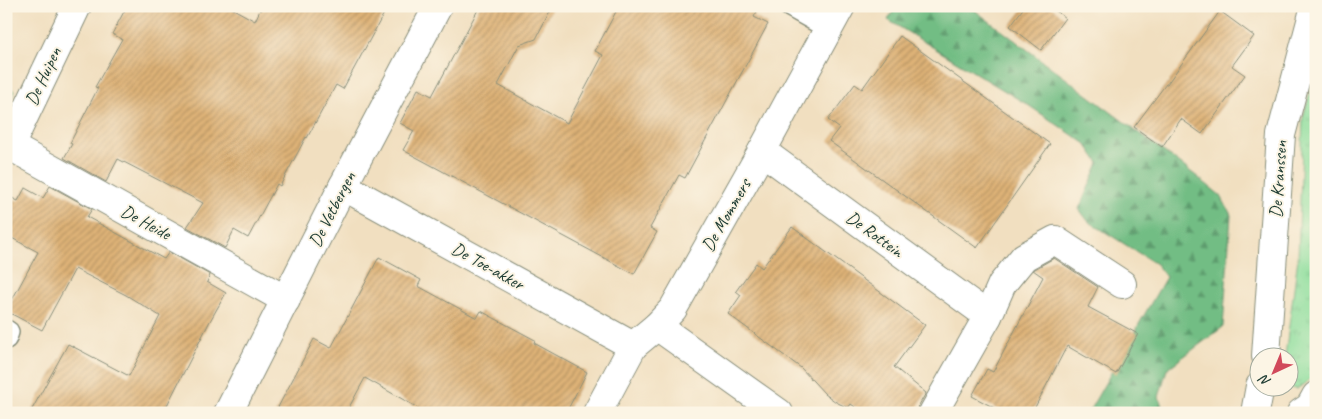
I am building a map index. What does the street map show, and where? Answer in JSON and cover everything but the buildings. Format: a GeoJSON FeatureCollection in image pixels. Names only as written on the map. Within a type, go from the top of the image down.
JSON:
{"type":"FeatureCollection","features":[{"type":"Feature","properties":{"kind":"street","name":"De Huipen"},"geometry":{"type":"LineString","coordinates":[[8,145],[77,6]]}},
{"type":"Feature","properties":{"kind":"street","name":"De Vetbergen"},"geometry":{"type":"LineString","coordinates":[[228,413],[343,186],[438,6]]}},
{"type":"Feature","properties":{"kind":"street","name":"De Kranssen"},"geometry":{"type":"LineString","coordinates":[[1267,346],[1280,135],[1315,6]]}},
{"type":"Feature","properties":{"kind":"street","name":"De Mommers"},"geometry":{"type":"LineString","coordinates":[[597,413],[633,346],[673,309],[835,17]]}},
{"type":"Feature","properties":{"kind":"street","name":"De Heide"},"geometry":{"type":"LineString","coordinates":[[8,145],[286,300]]}},
{"type":"Feature","properties":{"kind":"street","name":"De Rottein"},"geometry":{"type":"LineString","coordinates":[[762,151],[988,316]]}},
{"type":"Feature","properties":{"kind":"street","name":"De Toe-akker"},"geometry":{"type":"LineString","coordinates":[[343,186],[633,346]]}},
{"type":"Feature","properties":{"kind":"street"},"geometry":{"type":"LineString","coordinates":[[933,413],[988,316],[1002,284],[1024,257],[1055,240],[1122,284]]}},
{"type":"Feature","properties":{"kind":"street"},"geometry":{"type":"LineString","coordinates":[[656,326],[779,413]]}},
{"type":"Feature","properties":{"kind":"street"},"geometry":{"type":"LineString","coordinates":[[1255,413],[1258,396]]}},
{"type":"Feature","properties":{"kind":"street"},"geometry":{"type":"LineString","coordinates":[[1301,413],[1310,407],[1316,396]]}},
{"type":"Feature","properties":{"kind":"lane"},"geometry":{"type":"LineString","coordinates":[[790,6],[835,17]]}},
{"type":"Feature","properties":{"kind":"lane"},"geometry":{"type":"LineString","coordinates":[[6,331],[8,332],[6,338]]}},
{"type":"Feature","properties":{"kind":"green space"},"geometry":{"type":"Polygon","coordinates":[[[896,6],[969,6],[1221,196],[1231,215],[1223,327],[1167,369],[1159,397],[1164,413],[1088,413],[1166,277],[1156,264],[1088,221],[1079,209],[1099,163],[1086,144],[1028,105],[888,20],[896,6]]]}},
{"type":"Feature","properties":{"kind":"green space"},"geometry":{"type":"Polygon","coordinates":[[[1316,69],[1316,370],[1312,378],[1300,387],[1300,346],[1286,346],[1298,258],[1303,118],[1316,69]]]}},
{"type":"Feature","properties":{"kind":"green space"},"geometry":{"type":"Polygon","coordinates":[[[6,86],[15,91],[6,108],[6,86]]]}}]}
